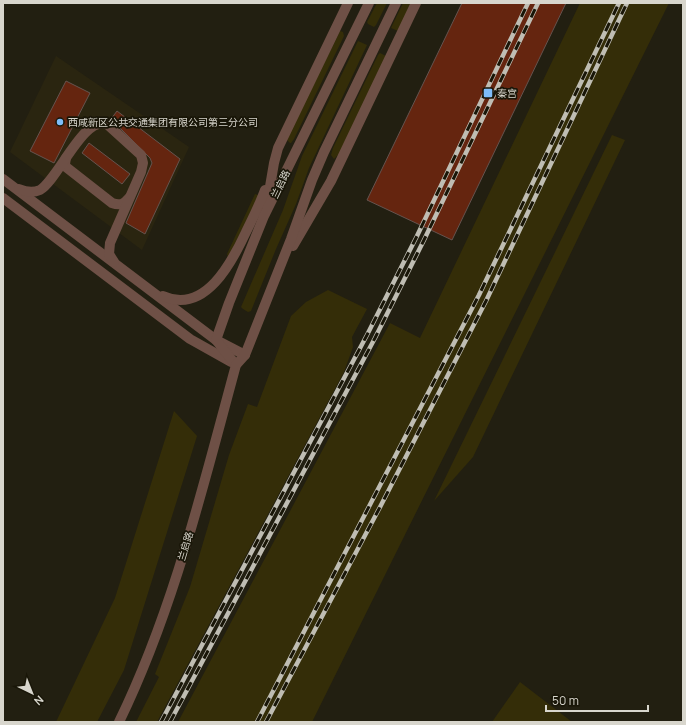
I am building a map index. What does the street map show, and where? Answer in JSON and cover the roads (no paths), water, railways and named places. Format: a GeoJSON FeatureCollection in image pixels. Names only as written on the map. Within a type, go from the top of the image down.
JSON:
{"type":"FeatureCollection","features":[{"type":"Feature","properties":{"kind":"street"},"geometry":{"type":"LineString","coordinates":[[147,287],[168,298],[185,300],[194,298],[214,284],[221,276],[234,256],[263,196],[283,137],[348,3]]}},
{"type":"Feature","properties":{"kind":"street","name":"兰启路"},"geometry":{"type":"LineString","coordinates":[[216,340],[229,303],[264,216],[369,3]]}},
{"type":"Feature","properties":{"kind":"street","name":"兰启路"},"geometry":{"type":"LineString","coordinates":[[119,722],[146,662],[168,602],[236,365],[245,355],[324,152],[396,3]]}},
{"type":"Feature","properties":{"kind":"street"},"geometry":{"type":"LineString","coordinates":[[273,283],[331,181],[416,3]]}},
{"type":"Feature","properties":{"kind":"street"},"geometry":{"type":"LineString","coordinates":[[12,185],[26,192],[38,190],[47,184],[74,147],[92,126],[102,123],[108,125],[138,152],[142,160],[143,167],[110,243],[110,255],[117,265]]}},
{"type":"Feature","properties":{"kind":"street"},"geometry":{"type":"LineString","coordinates":[[66,158],[66,167],[112,203],[122,204],[130,198]]}},
{"type":"Feature","properties":{"kind":"street"},"geometry":{"type":"LineString","coordinates":[[264,216],[274,163]]}},
{"type":"Feature","properties":{"kind":"street"},"geometry":{"type":"LineString","coordinates":[[3,179],[216,340],[245,355]]}},
{"type":"Feature","properties":{"kind":"street"},"geometry":{"type":"LineString","coordinates":[[3,198],[190,339],[236,365]]}},
{"type":"Feature","properties":{"kind":"street"},"geometry":{"type":"LineString","coordinates":[[216,340],[236,365]]}},
{"type":"Feature","properties":{"kind":"railway"},"geometry":{"type":"LineString","coordinates":[[161,722],[367,335],[417,236],[528,3]]}},
{"type":"Feature","properties":{"kind":"railway"},"geometry":{"type":"LineString","coordinates":[[170,722],[375,338],[538,3]]}},
{"type":"Feature","properties":{"kind":"railway"},"geometry":{"type":"LineString","coordinates":[[257,722],[479,295],[619,3]]}},
{"type":"Feature","properties":{"kind":"railway"},"geometry":{"type":"LineString","coordinates":[[266,722],[379,509],[486,301],[627,3]]}},
{"type":"Feature","properties":{"kind":"place","name":"秦宫"},"geometry":{"type":"Point","coordinates":[488,93]}},
{"type":"Feature","properties":{"kind":"place","name":"西咸新区公共交通集团有限公司第三分公司"},"geometry":{"type":"Point","coordinates":[60,122]}}]}
